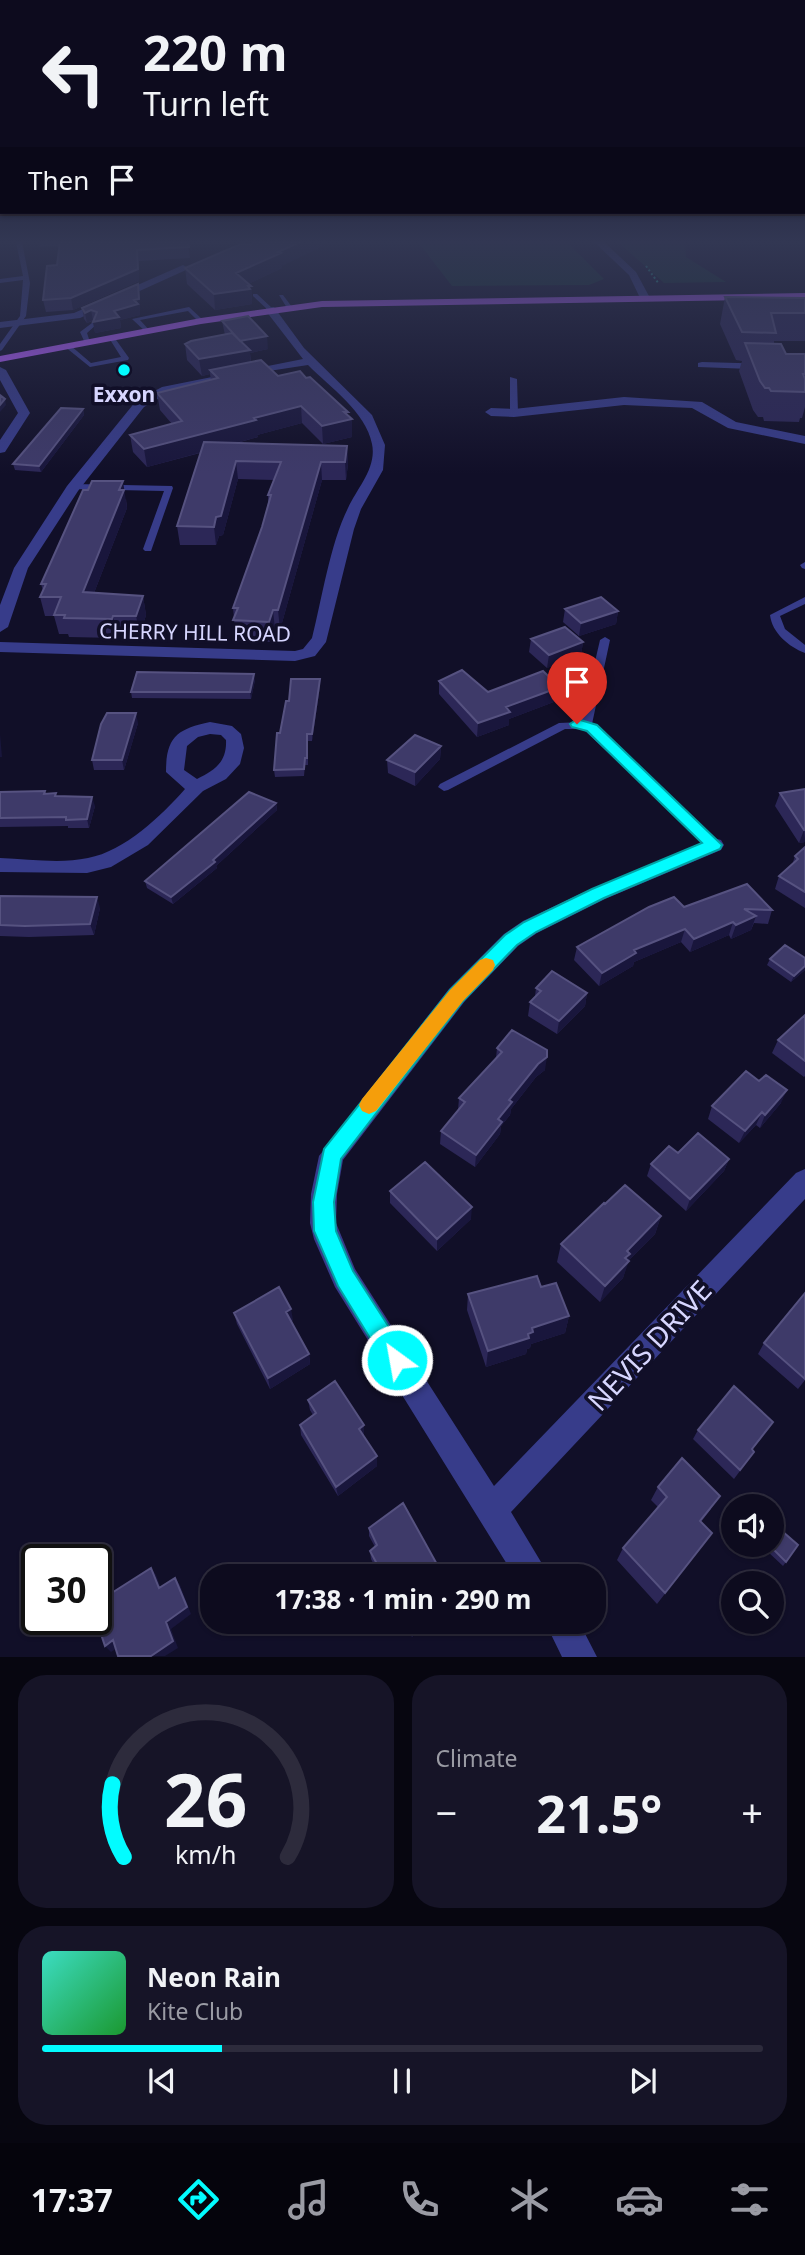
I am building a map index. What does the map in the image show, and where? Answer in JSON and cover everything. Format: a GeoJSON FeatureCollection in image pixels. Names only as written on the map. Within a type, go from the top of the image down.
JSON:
{"type":"FeatureCollection","features":[{"type":"Feature","properties":{"kind":"main road"},"geometry":{"type":"LineString","coordinates":[[0,359],[211,319]]}},
{"type":"Feature","properties":{"kind":"street"},"geometry":{"type":"LineString","coordinates":[[0,325],[52,319]]}},
{"type":"Feature","properties":{"kind":"street","name":"CHERRY HILL ROAD"},"geometry":{"type":"LineString","coordinates":[[0,647],[232,655],[295,656],[309,653],[320,639],[347,528],[354,509],[376,470],[379,445],[368,418],[311,361],[278,319]]}},
{"type":"Feature","properties":{"kind":"street"},"geometry":{"type":"LineString","coordinates":[[782,367],[789,364],[789,357],[796,355]]}},
{"type":"Feature","properties":{"kind":"street"},"geometry":{"type":"LineString","coordinates":[[0,627],[21,568],[74,487],[149,396],[167,389],[311,361]]}},
{"type":"Feature","properties":{"kind":"street"},"geometry":{"type":"LineString","coordinates":[[702,365],[805,368]]}},
{"type":"Feature","properties":{"kind":"street"},"geometry":{"type":"LineString","coordinates":[[0,370],[24,412],[0,449]]}},
{"type":"Feature","properties":{"kind":"street"},"geometry":{"type":"LineString","coordinates":[[491,412],[514,413],[624,401],[691,404],[702,407],[732,425],[805,440]]}},
{"type":"Feature","properties":{"kind":"street"},"geometry":{"type":"LineString","coordinates":[[0,865],[78,868],[101,864],[119,856],[153,830],[197,787]]}},
{"type":"Feature","properties":{"kind":"street"},"geometry":{"type":"LineString","coordinates":[[526,1564],[345,1279],[327,1236],[323,1217],[331,1156],[457,995],[511,940],[530,927],[587,899],[714,845]]}},
{"type":"Feature","properties":{"kind":"street","name":"NEVIS DRIVE"},"geometry":{"type":"LineString","coordinates":[[493,1509],[805,1181]]}},
{"type":"Feature","properties":{"kind":"street"},"geometry":{"type":"LineString","coordinates":[[568,1634],[582,1657]]}},
{"type":"Feature","properties":{"kind":"lane"},"geometry":{"type":"LineString","coordinates":[[0,349],[21,319]]}},
{"type":"Feature","properties":{"kind":"lane"},"geometry":{"type":"LineString","coordinates":[[135,319],[147,331]]}},
{"type":"Feature","properties":{"kind":"lane"},"geometry":{"type":"LineString","coordinates":[[168,319],[174,326]]}},
{"type":"Feature","properties":{"kind":"lane"},"geometry":{"type":"LineString","coordinates":[[88,342],[82,331],[94,324]]}},
{"type":"Feature","properties":{"kind":"lane"},"geometry":{"type":"LineString","coordinates":[[68,346],[90,365],[125,358],[112,338]]}},
{"type":"Feature","properties":{"kind":"lane"},"geometry":{"type":"LineString","coordinates":[[513,379],[514,413]]}},
{"type":"Feature","properties":{"kind":"lane"},"geometry":{"type":"LineString","coordinates":[[74,487],[169,488],[148,550]]}},
{"type":"Feature","properties":{"kind":"lane"},"geometry":{"type":"LineString","coordinates":[[805,600],[775,615],[775,623],[787,637],[805,650]]}},
{"type":"Feature","properties":{"kind":"lane"},"geometry":{"type":"LineString","coordinates":[[586,725],[605,640]]}},
{"type":"Feature","properties":{"kind":"lane"},"geometry":{"type":"LineString","coordinates":[[444,787],[563,726],[586,725],[714,845]]}},
{"type":"Feature","properties":{"kind":"building"},"geometry":{"type":"Polygon","coordinates":[[[251,319],[267,336],[240,341],[222,321],[251,319]]]}},
{"type":"Feature","properties":{"kind":"building"},"geometry":{"type":"Polygon","coordinates":[[[736,319],[773,319],[776,333],[742,332],[736,319]]]}},
{"type":"Feature","properties":{"kind":"building"},"geometry":{"type":"Polygon","coordinates":[[[232,333],[250,350],[199,359],[185,344],[191,341],[232,333]]]}},
{"type":"Feature","properties":{"kind":"building"},"geometry":{"type":"Polygon","coordinates":[[[745,343],[781,344],[786,354],[805,354],[805,392],[771,391],[765,388],[745,343]]]}},
{"type":"Feature","properties":{"kind":"building"},"geometry":{"type":"Polygon","coordinates":[[[261,360],[278,376],[300,371],[306,378],[310,377],[348,412],[344,412],[352,419],[322,426],[301,406],[144,449],[130,435],[182,421],[157,393],[218,378],[210,370],[261,360]]]}},
{"type":"Feature","properties":{"kind":"building"},"geometry":{"type":"Polygon","coordinates":[[[61,408],[83,409],[39,466],[13,464],[61,408]]]}},
{"type":"Feature","properties":{"kind":"building"},"geometry":{"type":"Polygon","coordinates":[[[204,442],[347,446],[345,462],[321,462],[278,610],[273,610],[269,622],[233,620],[238,608],[233,608],[262,527],[271,495],[268,495],[281,462],[236,461],[221,516],[216,517],[214,527],[177,526],[204,442]]]}},
{"type":"Feature","properties":{"kind":"building"},"geometry":{"type":"Polygon","coordinates":[[[92,481],[123,481],[119,490],[124,490],[83,592],[143,596],[136,616],[113,616],[112,619],[64,618],[65,615],[54,615],[61,597],[40,597],[46,584],[41,584],[83,490],[88,490],[92,481]]]}},
{"type":"Feature","properties":{"kind":"building"},"geometry":{"type":"Polygon","coordinates":[[[601,597],[618,611],[581,623],[565,609],[601,597]]]}},
{"type":"Feature","properties":{"kind":"building"},"geometry":{"type":"Polygon","coordinates":[[[565,627],[583,642],[549,655],[531,639],[565,627]]]}},
{"type":"Feature","properties":{"kind":"building"},"geometry":{"type":"Polygon","coordinates":[[[462,670],[488,692],[543,671],[560,687],[506,707],[510,712],[478,723],[439,681],[462,670]]]}},
{"type":"Feature","properties":{"kind":"building"},"geometry":{"type":"Polygon","coordinates":[[[137,672],[254,674],[250,692],[131,692],[137,672]]]}},
{"type":"Feature","properties":{"kind":"building"},"geometry":{"type":"Polygon","coordinates":[[[291,679],[320,679],[312,734],[307,734],[304,769],[274,770],[277,733],[280,733],[286,701],[289,701],[291,679]]]}},
{"type":"Feature","properties":{"kind":"building"},"geometry":{"type":"Polygon","coordinates":[[[107,713],[136,713],[122,760],[92,760],[101,724],[107,713]]]}},
{"type":"Feature","properties":{"kind":"building"},"geometry":{"type":"Polygon","coordinates":[[[415,735],[441,746],[415,772],[387,760],[415,735]]]}},
{"type":"Feature","properties":{"kind":"building"},"geometry":{"type":"Polygon","coordinates":[[[805,789],[805,830],[804,830],[780,793],[805,789]]]}},
{"type":"Feature","properties":{"kind":"building"},"geometry":{"type":"Polygon","coordinates":[[[45,791],[44,794],[56,793],[55,796],[92,797],[87,819],[0,818],[0,792],[45,791]]]}},
{"type":"Feature","properties":{"kind":"building"},"geometry":{"type":"Polygon","coordinates":[[[249,792],[276,803],[213,860],[215,862],[171,897],[145,881],[249,792]]]}},
{"type":"Feature","properties":{"kind":"building"},"geometry":{"type":"Polygon","coordinates":[[[805,847],[805,892],[779,876],[798,859],[795,856],[805,847]]]}},
{"type":"Feature","properties":{"kind":"building"},"geometry":{"type":"Polygon","coordinates":[[[747,884],[772,910],[744,909],[756,916],[736,925],[733,922],[694,939],[685,929],[634,950],[636,953],[602,973],[577,947],[649,907],[674,897],[684,907],[747,884]]]}},
{"type":"Feature","properties":{"kind":"building"},"geometry":{"type":"Polygon","coordinates":[[[0,896],[97,897],[90,924],[25,926],[0,925],[0,896]]]}},
{"type":"Feature","properties":{"kind":"building"},"geometry":{"type":"Polygon","coordinates":[[[785,945],[805,958],[805,966],[794,976],[770,959],[785,945]]]}},
{"type":"Feature","properties":{"kind":"building"},"geometry":{"type":"Polygon","coordinates":[[[552,971],[587,993],[559,1021],[530,1002],[541,991],[536,988],[552,971]]]}},
{"type":"Feature","properties":{"kind":"building"},"geometry":{"type":"Polygon","coordinates":[[[805,1015],[805,1061],[778,1040],[805,1015]]]}},
{"type":"Feature","properties":{"kind":"building"},"geometry":{"type":"Polygon","coordinates":[[[512,1030],[547,1050],[547,1057],[538,1064],[509,1100],[512,1102],[498,1119],[502,1122],[476,1155],[441,1131],[465,1102],[459,1098],[502,1052],[497,1048],[512,1030]]]}},
{"type":"Feature","properties":{"kind":"building"},"geometry":{"type":"Polygon","coordinates":[[[746,1071],[759,1081],[766,1075],[787,1090],[765,1115],[762,1112],[745,1131],[712,1106],[746,1071]]]}},
{"type":"Feature","properties":{"kind":"building"},"geometry":{"type":"Polygon","coordinates":[[[698,1133],[729,1159],[690,1199],[651,1164],[669,1146],[678,1153],[698,1133]]]}},
{"type":"Feature","properties":{"kind":"building"},"geometry":{"type":"Polygon","coordinates":[[[425,1162],[472,1207],[437,1239],[390,1191],[425,1162]]]}},
{"type":"Feature","properties":{"kind":"building"},"geometry":{"type":"Polygon","coordinates":[[[625,1185],[661,1216],[627,1251],[630,1254],[625,1258],[629,1261],[605,1286],[561,1244],[625,1185]]]}},
{"type":"Feature","properties":{"kind":"building"},"geometry":{"type":"Polygon","coordinates":[[[537,1276],[541,1287],[556,1283],[569,1316],[532,1328],[533,1332],[528,1334],[529,1338],[488,1351],[468,1294],[537,1276]]]}},
{"type":"Feature","properties":{"kind":"building"},"geometry":{"type":"Polygon","coordinates":[[[279,1287],[291,1309],[286,1312],[309,1354],[268,1378],[234,1313],[279,1287]]]}},
{"type":"Feature","properties":{"kind":"building"},"geometry":{"type":"Polygon","coordinates":[[[805,1293],[805,1379],[764,1343],[805,1293]]]}},
{"type":"Feature","properties":{"kind":"building"},"geometry":{"type":"Polygon","coordinates":[[[335,1381],[364,1425],[359,1429],[377,1456],[336,1487],[300,1425],[316,1413],[308,1400],[335,1381]]]}},
{"type":"Feature","properties":{"kind":"building"},"geometry":{"type":"Polygon","coordinates":[[[734,1386],[773,1422],[740,1470],[698,1430],[734,1386]]]}},
{"type":"Feature","properties":{"kind":"building"},"geometry":{"type":"Polygon","coordinates":[[[682,1458],[720,1496],[700,1521],[712,1533],[665,1593],[623,1548],[667,1497],[658,1487],[682,1458]]]}},
{"type":"Feature","properties":{"kind":"building"},"geometry":{"type":"Polygon","coordinates":[[[403,1503],[437,1564],[377,1564],[370,1551],[377,1545],[369,1528],[403,1503]]]}},
{"type":"Feature","properties":{"kind":"building"},"geometry":{"type":"Polygon","coordinates":[[[784,1533],[798,1545],[786,1562],[781,1557],[784,1557],[784,1533]]]}},
{"type":"Feature","properties":{"kind":"building"},"geometry":{"type":"Polygon","coordinates":[[[151,1568],[159,1588],[175,1578],[187,1607],[166,1622],[173,1641],[151,1656],[118,1656],[113,1640],[105,1646],[101,1635],[112,1635],[112,1593],[151,1568]]]}},
{"type":"Feature","properties":{"kind":"slow traffic"},"geometry":{"type":"LineString","coordinates":[[369,1105],[457,995],[486,965]]}},
{"type":"Feature","properties":{"kind":"place","name":"Exxon"},"geometry":{"type":"Point","coordinates":[124,370]}},
{"type":"Feature","properties":{"kind":"route"},"geometry":{"type":"LineString","coordinates":[[397,1360],[345,1279],[325,1231],[324,1202],[331,1156],[457,995],[511,940],[530,927],[598,894],[714,845],[592,728],[577,724]]}}]}
